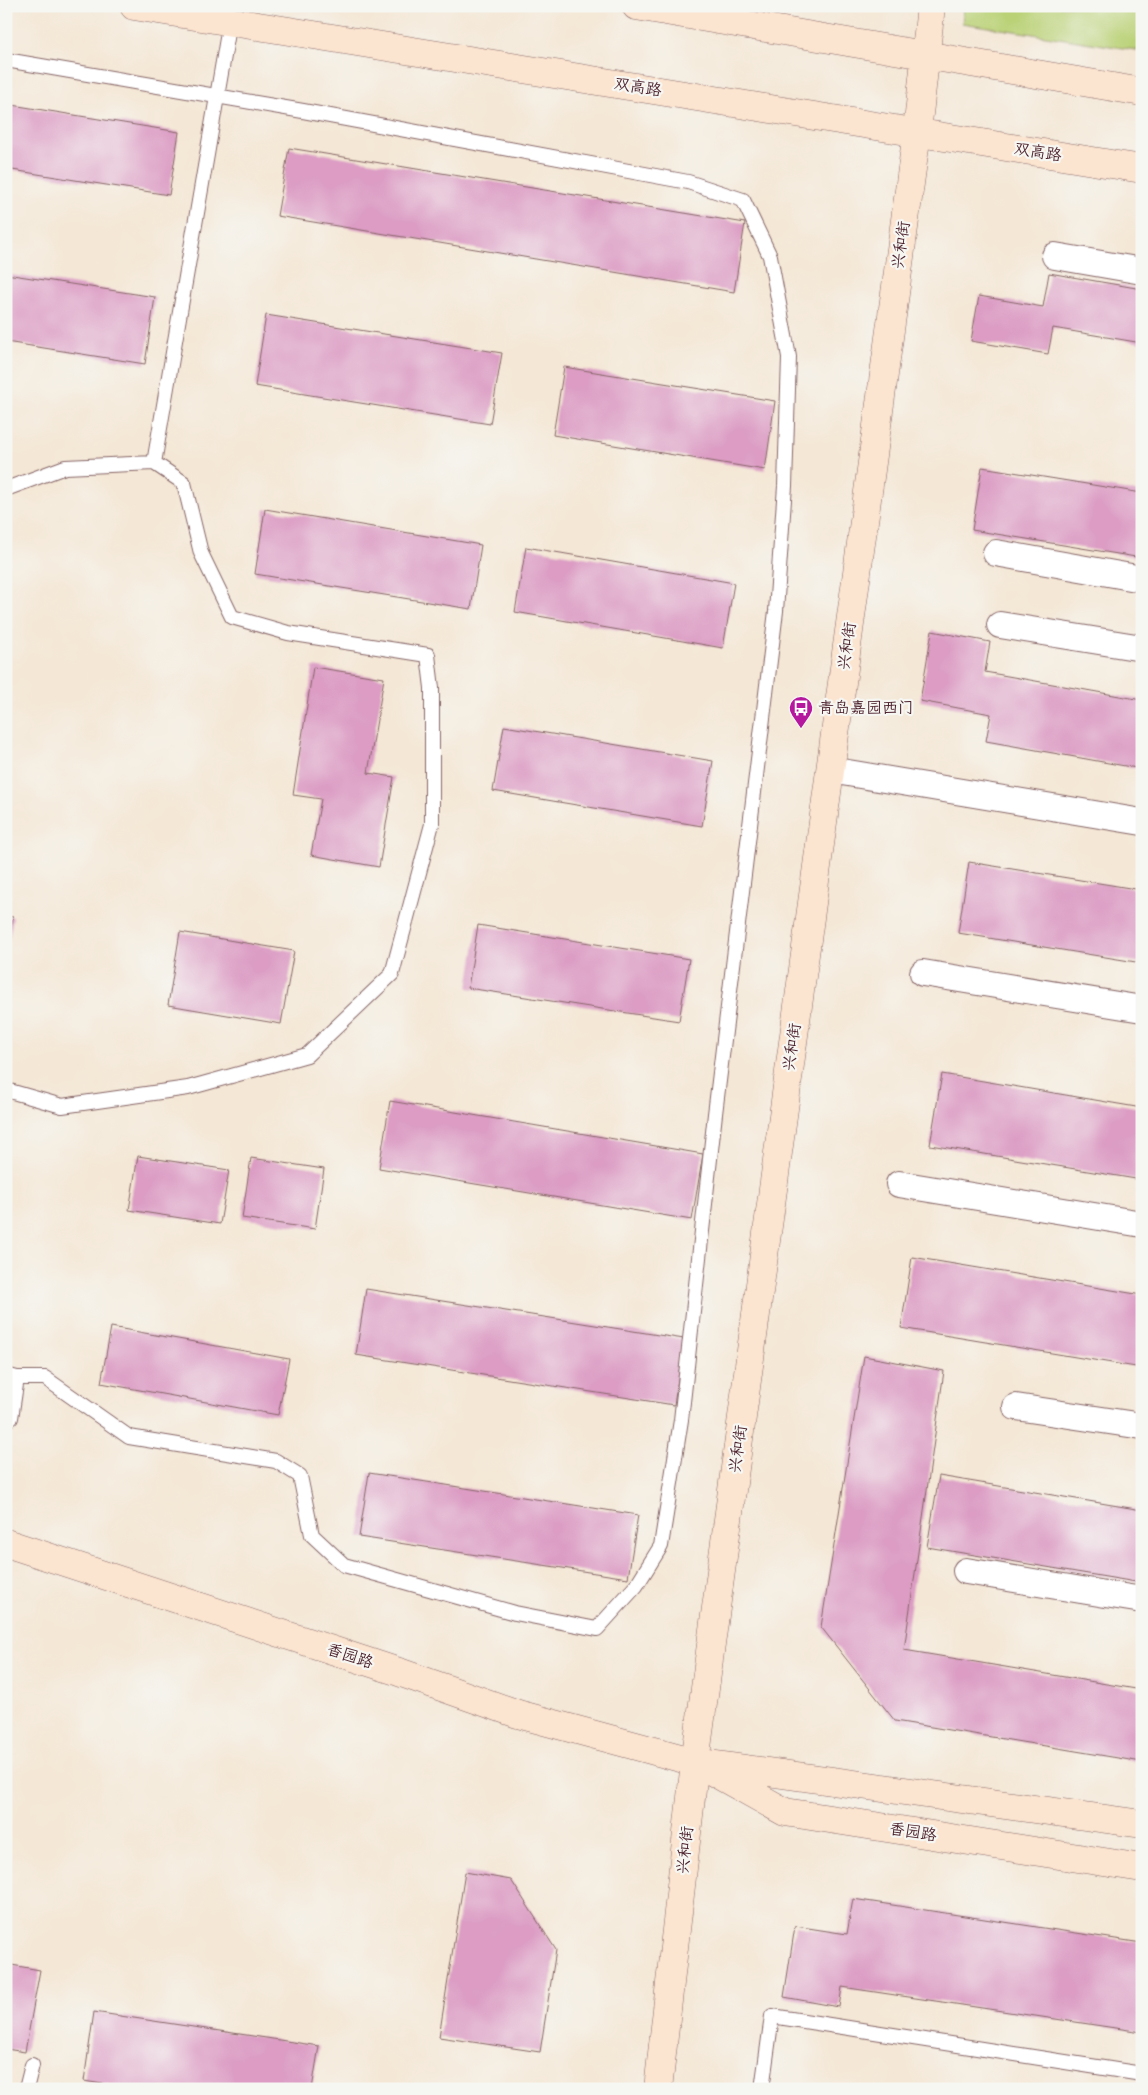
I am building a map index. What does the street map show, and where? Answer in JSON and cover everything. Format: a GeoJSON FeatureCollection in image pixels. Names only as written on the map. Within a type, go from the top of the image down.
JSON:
{"type":"FeatureCollection","features":[{"type":"Feature","properties":{"kind":"street","name":"双高路"},"geometry":{"type":"LineString","coordinates":[[134,6],[1142,169]]}},
{"type":"Feature","properties":{"kind":"street"},"geometry":{"type":"LineString","coordinates":[[636,6],[1142,92]]}},
{"type":"Feature","properties":{"kind":"street","name":"兴和街"},"geometry":{"type":"LineString","coordinates":[[658,2089],[695,1762],[917,132],[931,6]]}},
{"type":"Feature","properties":{"kind":"street"},"geometry":{"type":"LineString","coordinates":[[1055,256],[1142,271]]}},
{"type":"Feature","properties":{"kind":"street"},"geometry":{"type":"LineString","coordinates":[[996,553],[1142,578]]}},
{"type":"Feature","properties":{"kind":"street"},"geometry":{"type":"LineString","coordinates":[[1000,625],[1142,648]]}},
{"type":"Feature","properties":{"kind":"street"},"geometry":{"type":"LineString","coordinates":[[830,770],[1142,822]]}},
{"type":"Feature","properties":{"kind":"street"},"geometry":{"type":"LineString","coordinates":[[923,973],[1142,1009]]}},
{"type":"Feature","properties":{"kind":"street"},"geometry":{"type":"LineString","coordinates":[[899,1184],[1142,1224]]}},
{"type":"Feature","properties":{"kind":"street"},"geometry":{"type":"LineString","coordinates":[[1016,1407],[1142,1426]]}},
{"type":"Feature","properties":{"kind":"street","name":"香园路"},"geometry":{"type":"LineString","coordinates":[[6,1543],[399,1672],[518,1714],[695,1762],[1142,1824]]}},
{"type":"Feature","properties":{"kind":"street"},"geometry":{"type":"LineString","coordinates":[[966,1571],[1142,1600]]}},
{"type":"Feature","properties":{"kind":"street","name":"香园路"},"geometry":{"type":"LineString","coordinates":[[695,1762],[785,1812],[1142,1868]]}},
{"type":"Feature","properties":{"kind":"lane"},"geometry":{"type":"LineString","coordinates":[[154,463],[230,21]]}},
{"type":"Feature","properties":{"kind":"lane"},"geometry":{"type":"LineString","coordinates":[[6,60],[350,120],[688,182],[742,200],[770,256],[789,357],[785,486],[776,611],[716,1104],[681,1420],[661,1546],[636,1586],[597,1629],[515,1613],[344,1565],[312,1535],[300,1476],[276,1461],[129,1437],[46,1378],[12,1376],[11,1418]]}},
{"type":"Feature","properties":{"kind":"lane"},"geometry":{"type":"LineString","coordinates":[[6,489],[66,467],[154,463],[184,483],[201,554],[232,617],[288,632],[428,655],[432,688],[432,824],[392,974],[307,1055],[188,1088],[62,1106],[6,1090]]}},
{"type":"Feature","properties":{"kind":"lane"},"geometry":{"type":"LineString","coordinates":[[762,2089],[772,2016],[1142,2074]]}},
{"type":"Feature","properties":{"kind":"lane"},"geometry":{"type":"LineString","coordinates":[[26,2089],[32,2065]]}},
{"type":"Feature","properties":{"kind":"green space"},"geometry":{"type":"Polygon","coordinates":[[[964,6],[1142,6],[1142,51],[962,23],[964,6]]]}},
{"type":"Feature","properties":{"kind":"building"},"geometry":{"type":"Polygon","coordinates":[[[6,104],[179,132],[169,195],[6,169],[6,104]]]}},
{"type":"Feature","properties":{"kind":"building"},"geometry":{"type":"Polygon","coordinates":[[[289,148],[745,223],[734,292],[277,216],[289,148]]]}},
{"type":"Feature","properties":{"kind":"building"},"geometry":{"type":"Polygon","coordinates":[[[1049,273],[1142,289],[1142,343],[1053,328],[1048,354],[971,341],[979,296],[1043,307],[1049,273]]]}},
{"type":"Feature","properties":{"kind":"building"},"geometry":{"type":"Polygon","coordinates":[[[6,274],[155,297],[145,364],[6,342],[6,274]]]}},
{"type":"Feature","properties":{"kind":"building"},"geometry":{"type":"Polygon","coordinates":[[[266,315],[502,353],[490,424],[255,386],[266,315]]]}},
{"type":"Feature","properties":{"kind":"building"},"geometry":{"type":"Polygon","coordinates":[[[564,367],[775,401],[765,470],[553,435],[564,367]]]}},
{"type":"Feature","properties":{"kind":"building"},"geometry":{"type":"Polygon","coordinates":[[[982,467],[1142,493],[1142,558],[972,530],[982,467]]]}},
{"type":"Feature","properties":{"kind":"building"},"geometry":{"type":"Polygon","coordinates":[[[265,509],[481,545],[471,609],[255,574],[265,509]]]}},
{"type":"Feature","properties":{"kind":"building"},"geometry":{"type":"Polygon","coordinates":[[[526,547],[734,583],[723,648],[515,612],[526,547]]]}},
{"type":"Feature","properties":{"kind":"building"},"geometry":{"type":"Polygon","coordinates":[[[932,631],[990,642],[985,672],[1142,700],[1142,769],[986,741],[991,714],[920,701],[932,631]]]}},
{"type":"Feature","properties":{"kind":"building"},"geometry":{"type":"Polygon","coordinates":[[[313,667],[384,678],[368,773],[394,777],[379,867],[311,855],[321,799],[293,795],[313,667]]]}},
{"type":"Feature","properties":{"kind":"building"},"geometry":{"type":"Polygon","coordinates":[[[504,726],[713,761],[702,826],[493,791],[504,726]]]}},
{"type":"Feature","properties":{"kind":"building"},"geometry":{"type":"Polygon","coordinates":[[[969,862],[1142,890],[1142,963],[958,933],[969,862]]]}},
{"type":"Feature","properties":{"kind":"building"},"geometry":{"type":"Polygon","coordinates":[[[6,916],[13,917],[7,952],[6,952],[6,916]]]}},
{"type":"Feature","properties":{"kind":"building"},"geometry":{"type":"Polygon","coordinates":[[[478,925],[689,959],[679,1021],[468,988],[478,925]]]}},
{"type":"Feature","properties":{"kind":"building"},"geometry":{"type":"Polygon","coordinates":[[[180,932],[294,951],[281,1024],[168,1005],[180,932]]]}},
{"type":"Feature","properties":{"kind":"building"},"geometry":{"type":"Polygon","coordinates":[[[942,1074],[1142,1108],[1142,1180],[930,1145],[942,1074]]]}},
{"type":"Feature","properties":{"kind":"building"},"geometry":{"type":"Polygon","coordinates":[[[390,1101],[703,1154],[692,1220],[379,1168],[390,1101]]]}},
{"type":"Feature","properties":{"kind":"building"},"geometry":{"type":"Polygon","coordinates":[[[138,1156],[229,1170],[220,1224],[129,1210],[138,1156]]]}},
{"type":"Feature","properties":{"kind":"building"},"geometry":{"type":"Polygon","coordinates":[[[251,1158],[324,1169],[315,1229],[242,1218],[251,1158]]]}},
{"type":"Feature","properties":{"kind":"building"},"geometry":{"type":"Polygon","coordinates":[[[912,1257],[1142,1295],[1142,1368],[901,1328],[912,1257]]]}},
{"type":"Feature","properties":{"kind":"building"},"geometry":{"type":"Polygon","coordinates":[[[366,1289],[684,1339],[674,1405],[356,1355],[366,1289]]]}},
{"type":"Feature","properties":{"kind":"building"},"geometry":{"type":"Polygon","coordinates":[[[111,1327],[289,1359],[278,1415],[101,1383],[111,1327]]]}},
{"type":"Feature","properties":{"kind":"building"},"geometry":{"type":"Polygon","coordinates":[[[864,1356],[944,1371],[904,1650],[1142,1690],[1142,1762],[895,1721],[821,1627],[864,1356]]]}},
{"type":"Feature","properties":{"kind":"building"},"geometry":{"type":"Polygon","coordinates":[[[369,1473],[638,1515],[628,1578],[359,1537],[369,1473]]]}},
{"type":"Feature","properties":{"kind":"building"},"geometry":{"type":"Polygon","coordinates":[[[939,1476],[1142,1510],[1142,1583],[927,1547],[939,1476]]]}},
{"type":"Feature","properties":{"kind":"building"},"geometry":{"type":"Polygon","coordinates":[[[465,1872],[511,1880],[556,1950],[540,2052],[439,2037],[465,1872]]]}},
{"type":"Feature","properties":{"kind":"building"},"geometry":{"type":"Polygon","coordinates":[[[853,1899],[1142,1943],[1142,2032],[842,1987],[839,2007],[784,1997],[795,1926],[847,1934],[853,1899]]]}},
{"type":"Feature","properties":{"kind":"building"},"geometry":{"type":"Polygon","coordinates":[[[6,1964],[40,1970],[25,2052],[6,2049],[6,1964]]]}},
{"type":"Feature","properties":{"kind":"building"},"geometry":{"type":"Polygon","coordinates":[[[94,2012],[319,2046],[312,2089],[134,2089],[84,2081],[94,2012]]]}},
{"type":"Feature","properties":{"kind":"place","name":"青岛嘉园西门"},"geometry":{"type":"Point","coordinates":[801,729]}}]}
